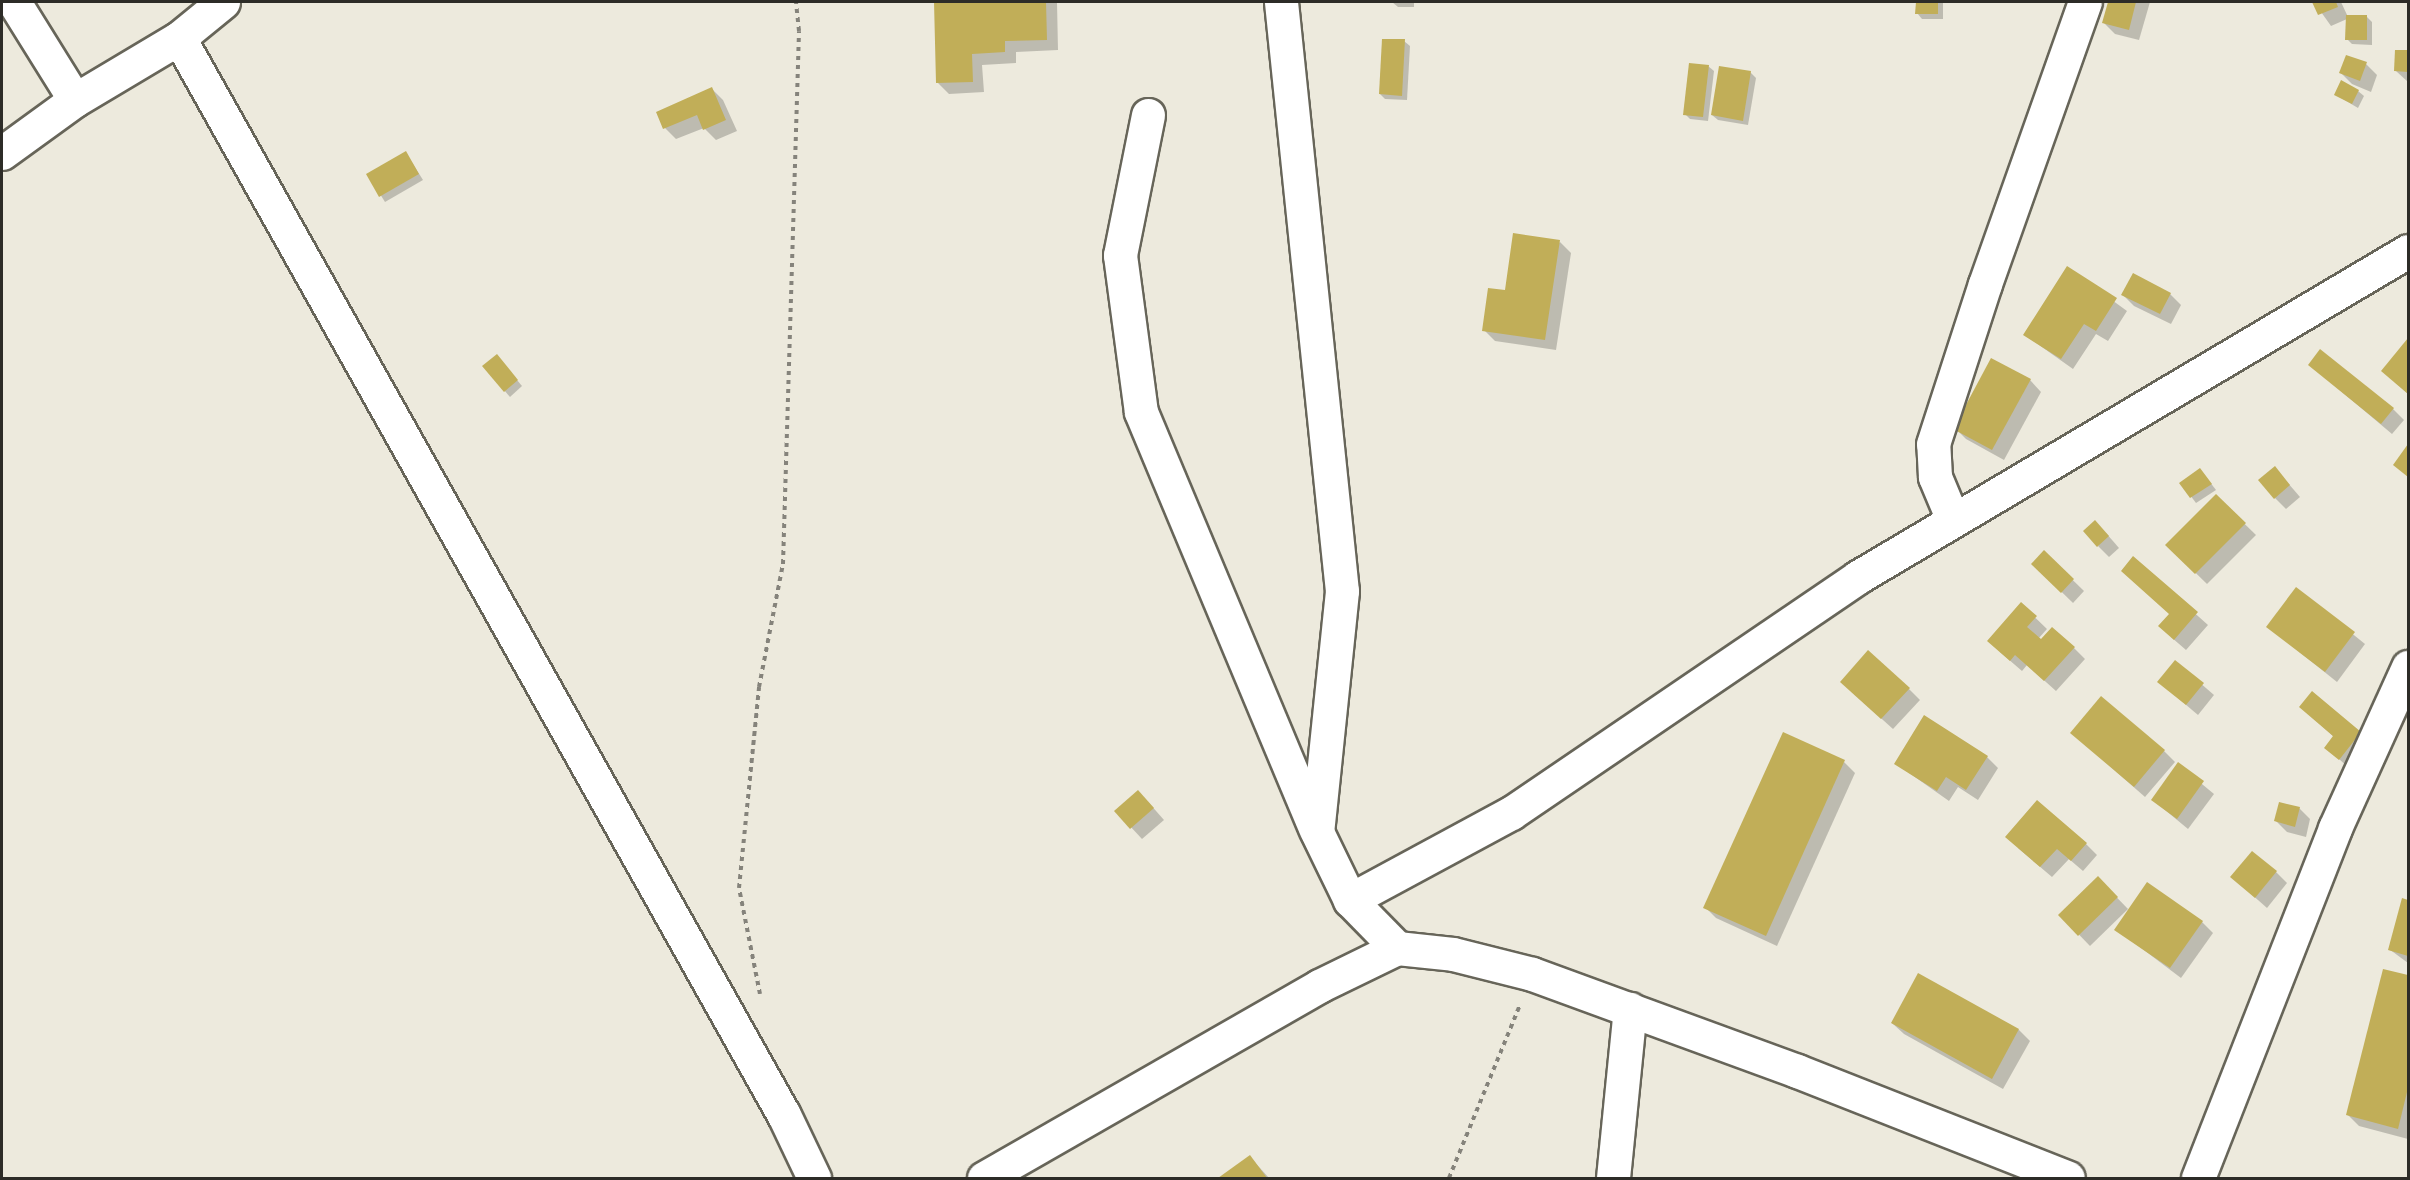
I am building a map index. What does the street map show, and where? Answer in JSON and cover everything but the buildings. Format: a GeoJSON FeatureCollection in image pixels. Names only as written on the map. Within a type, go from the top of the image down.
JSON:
{"type":"FeatureCollection","features":[{"type":"Feature","properties":{"kind":"street"},"geometry":{"type":"LineString","coordinates":[[14,2],[75,100]]}},
{"type":"Feature","properties":{"kind":"street"},"geometry":{"type":"LineString","coordinates":[[2,153],[75,100],[179,38],[223,2]]}},
{"type":"Feature","properties":{"kind":"street"},"geometry":{"type":"LineString","coordinates":[[1281,2],[1342,591],[1317,832]]}},
{"type":"Feature","properties":{"kind":"street"},"geometry":{"type":"LineString","coordinates":[[1953,520],[1935,477],[1933,444],[1985,284],[2085,2]]}},
{"type":"Feature","properties":{"kind":"street"},"geometry":{"type":"LineString","coordinates":[[179,38],[784,1115],[814,1179]]}},
{"type":"Feature","properties":{"kind":"street"},"geometry":{"type":"LineString","coordinates":[[1148,115],[1120,255],[1141,412],[1317,832],[1350,900],[1397,948]]}},
{"type":"Feature","properties":{"kind":"street"},"geometry":{"type":"LineString","coordinates":[[1350,900],[1511,813],[1858,577],[2409,252]]}},
{"type":"Feature","properties":{"kind":"street"},"geometry":{"type":"LineString","coordinates":[[2198,1179],[2335,828],[2409,668]]}},
{"type":"Feature","properties":{"kind":"street"},"geometry":{"type":"LineString","coordinates":[[984,1179],[1318,986],[1397,948],[1453,954],[1532,974],[1630,1009],[2068,1179]]}},
{"type":"Feature","properties":{"kind":"street"},"geometry":{"type":"LineString","coordinates":[[1613,1179],[1630,1009]]}},
{"type":"Feature","properties":{"kind":"path"},"geometry":{"type":"LineString","coordinates":[[762,1002],[739,888],[759,687],[783,564],[800,31],[795,2]]}},
{"type":"Feature","properties":{"kind":"path"},"geometry":{"type":"LineString","coordinates":[[1449,1179],[1532,974]]}}]}
